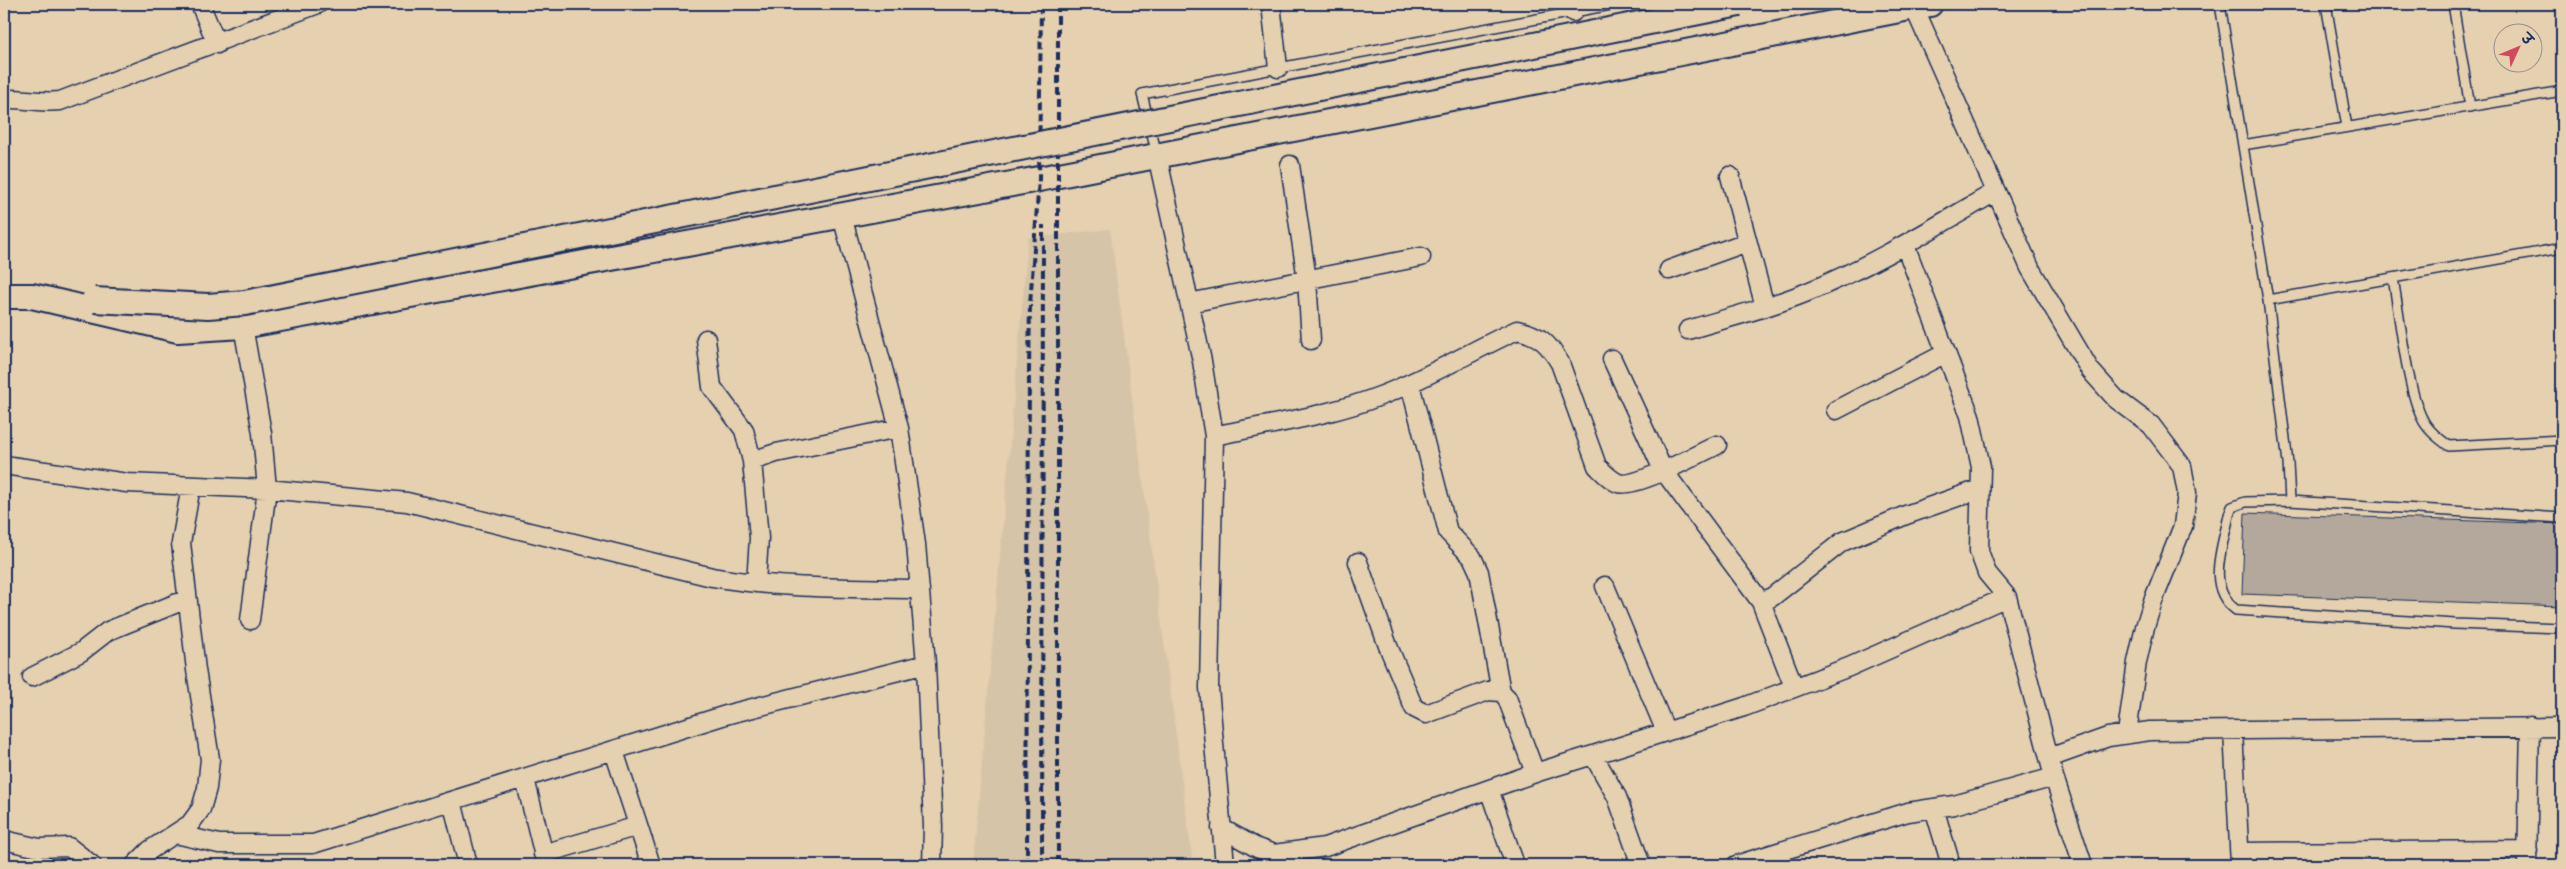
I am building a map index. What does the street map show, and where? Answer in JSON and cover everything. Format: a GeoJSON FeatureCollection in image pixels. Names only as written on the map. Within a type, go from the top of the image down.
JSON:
{"type":"FeatureCollection","features":[{"type":"Feature","properties":{"kind":"street"},"geometry":{"type":"LineString","coordinates":[[200,4],[217,44]]}},
{"type":"Feature","properties":{"kind":"street"},"geometry":{"type":"LineString","coordinates":[[4,99],[44,103],[60,101],[217,44],[318,4]]}},
{"type":"Feature","properties":{"kind":"street"},"geometry":{"type":"LineString","coordinates":[[1270,4],[1278,68]]}},
{"type":"Feature","properties":{"kind":"street"},"geometry":{"type":"LineString","coordinates":[[4,296],[208,306],[245,302],[1740,4]]}},
{"type":"Feature","properties":{"kind":"street"},"geometry":{"type":"LineString","coordinates":[[32,296],[178,330],[243,326],[842,216],[1922,5],[1995,192],[2030,268],[2090,370],[2116,399],[2151,425],[2182,466],[2187,493],[2183,526],[2153,601],[2145,627],[2137,662],[2127,733]]}},
{"type":"Feature","properties":{"kind":"street"},"geometry":{"type":"LineString","coordinates":[[1157,155],[1208,395],[1214,436],[1209,688],[1225,865]]}},
{"type":"Feature","properties":{"kind":"street"},"geometry":{"type":"LineString","coordinates":[[1290,165],[1307,280],[1311,340]]}},
{"type":"Feature","properties":{"kind":"street"},"geometry":{"type":"LineString","coordinates":[[1730,176],[1765,307]]}},
{"type":"Feature","properties":{"kind":"street"},"geometry":{"type":"LineString","coordinates":[[1688,330],[1765,307],[1837,280],[1905,245],[1995,192]]}},
{"type":"Feature","properties":{"kind":"street"},"geometry":{"type":"LineString","coordinates":[[842,216],[899,428],[920,589],[926,664],[933,826],[932,865]]}},
{"type":"Feature","properties":{"kind":"street"},"geometry":{"type":"LineString","coordinates":[[1669,270],[1747,242]]}},
{"type":"Feature","properties":{"kind":"street"},"geometry":{"type":"LineString","coordinates":[[1905,245],[1970,416],[1981,467],[1979,551],[1987,573],[2007,598],[2054,777],[2084,865]]}},
{"type":"Feature","properties":{"kind":"street"},"geometry":{"type":"LineString","coordinates":[[1189,303],[1421,257]]}},
{"type":"Feature","properties":{"kind":"street"},"geometry":{"type":"LineString","coordinates":[[243,326],[262,433],[267,489],[250,620]]}},
{"type":"Feature","properties":{"kind":"street"},"geometry":{"type":"LineString","coordinates":[[1214,436],[1335,410],[1378,397],[1410,384],[1517,330],[1535,334],[1550,348],[1560,363],[1597,466],[1607,476],[1619,483],[1634,484],[1717,445]]}},
{"type":"Feature","properties":{"kind":"street"},"geometry":{"type":"LineString","coordinates":[[706,339],[712,388],[744,430],[752,461],[759,538],[756,584]]}},
{"type":"Feature","properties":{"kind":"street"},"geometry":{"type":"LineString","coordinates":[[1836,410],[1946,353]]}},
{"type":"Feature","properties":{"kind":"street"},"geometry":{"type":"LineString","coordinates":[[1612,359],[1663,470],[1761,602],[1794,687]]}},
{"type":"Feature","properties":{"kind":"street"},"geometry":{"type":"LineString","coordinates":[[1410,384],[1448,532],[1472,557],[1479,572],[1501,692]]}},
{"type":"Feature","properties":{"kind":"street"},"geometry":{"type":"LineString","coordinates":[[752,461],[776,453],[899,428]]}},
{"type":"Feature","properties":{"kind":"street"},"geometry":{"type":"LineString","coordinates":[[4,465],[127,483],[267,489],[407,502],[712,576],[756,584],[826,588],[920,589]]}},
{"type":"Feature","properties":{"kind":"street"},"geometry":{"type":"LineString","coordinates":[[135,865],[150,850],[190,824],[201,808],[207,788],[210,759],[187,599],[181,543],[191,486]]}},
{"type":"Feature","properties":{"kind":"street"},"geometry":{"type":"LineString","coordinates":[[1761,602],[1772,597],[1842,542],[1906,515],[1980,489]]}},
{"type":"Feature","properties":{"kind":"street"},"geometry":{"type":"LineString","coordinates":[[1358,562],[1391,654],[1414,708],[1426,714],[1494,689],[1501,692],[1507,698],[1535,773]]}},
{"type":"Feature","properties":{"kind":"street"},"geometry":{"type":"LineString","coordinates":[[1605,586],[1666,732]]}},
{"type":"Feature","properties":{"kind":"street"},"geometry":{"type":"LineString","coordinates":[[1221,835],[1274,854],[1325,848],[1535,773],[1744,707],[1849,667],[2007,598]]}},
{"type":"Feature","properties":{"kind":"street"},"geometry":{"type":"LineString","coordinates":[[32,677],[81,652],[108,630],[187,599]]}},
{"type":"Feature","properties":{"kind":"street"},"geometry":{"type":"LineString","coordinates":[[176,834],[219,844],[313,844],[729,714],[926,664]]}},
{"type":"Feature","properties":{"kind":"street"},"geometry":{"type":"LineString","coordinates":[[2233,730],[2237,862],[2528,858],[2530,726]]}},
{"type":"Feature","properties":{"kind":"street"},"geometry":{"type":"LineString","coordinates":[[2049,758],[2127,733],[2233,730],[2562,727]]}},
{"type":"Feature","properties":{"kind":"street"},"geometry":{"type":"LineString","coordinates":[[614,751],[651,865]]}},
{"type":"Feature","properties":{"kind":"street"},"geometry":{"type":"LineString","coordinates":[[1593,756],[1617,797],[1641,865]]}},
{"type":"Feature","properties":{"kind":"street"},"geometry":{"type":"LineString","coordinates":[[1736,865],[1908,812],[1954,805],[2054,777]]}},
{"type":"Feature","properties":{"kind":"street"},"geometry":{"type":"LineString","coordinates":[[525,779],[545,859],[638,826]]}},
{"type":"Feature","properties":{"kind":"street"},"geometry":{"type":"LineString","coordinates":[[1489,789],[1515,865]]}},
{"type":"Feature","properties":{"kind":"street"},"geometry":{"type":"LineString","coordinates":[[452,801],[468,865]]}},
{"type":"Feature","properties":{"kind":"street"},"geometry":{"type":"LineString","coordinates":[[1934,808],[1951,865]]}},
{"type":"Feature","properties":{"kind":"street"},"geometry":{"type":"LineString","coordinates":[[4,840],[39,848],[68,847],[92,865]]}},
{"type":"Feature","properties":{"kind":"lane"},"geometry":{"type":"LineString","coordinates":[[1157,155],[1142,94],[1572,8],[1616,4]]}},
{"type":"Feature","properties":{"kind":"lane"},"geometry":{"type":"LineString","coordinates":[[2220,4],[2268,300],[2288,463],[2290,501]]}},
{"type":"Feature","properties":{"kind":"lane"},"geometry":{"type":"LineString","coordinates":[[2326,4],[2347,127]]}},
{"type":"Feature","properties":{"kind":"lane"},"geometry":{"type":"LineString","coordinates":[[2453,4],[2470,106]]}},
{"type":"Feature","properties":{"kind":"lane"},"geometry":{"type":"LineString","coordinates":[[2243,145],[2562,91]]}},
{"type":"Feature","properties":{"kind":"lane"},"geometry":{"type":"LineString","coordinates":[[2268,300],[2562,248]]}},
{"type":"Feature","properties":{"kind":"lane"},"geometry":{"type":"LineString","coordinates":[[2393,278],[2415,403],[2425,424],[2437,437],[2449,446],[2562,440]]}},
{"type":"Feature","properties":{"kind":"lane"},"geometry":{"type":"LineString","coordinates":[[2562,518],[2290,501],[2244,502],[2232,507],[2229,515],[2217,582],[2220,593],[2227,603],[2236,610],[2455,624],[2562,628]]}},
{"type":"Feature","properties":{"kind":"lane"},"geometry":{"type":"LineString","coordinates":[[1218,865],[1221,835]]}},
{"type":"Feature","properties":{"kind":"shaded area"},"geometry":{"type":"Polygon","coordinates":[[[1110,229],[1193,865],[973,865],[1028,238],[1110,229]]]}},
{"type":"Feature","properties":{"kind":"building"},"geometry":{"type":"Polygon","coordinates":[[[2245,513],[2562,524],[2562,606],[2242,594],[2245,513]]]}},
{"type":"Feature","properties":{"kind":"railway"},"geometry":{"type":"LineString","coordinates":[[1027,865],[1030,305],[1039,179],[1041,4]]}},
{"type":"Feature","properties":{"kind":"railway"},"geometry":{"type":"LineString","coordinates":[[1058,4],[1058,865]]}},
{"type":"Feature","properties":{"kind":"railway"},"geometry":{"type":"LineString","coordinates":[[1042,865],[1043,225]]}}]}
